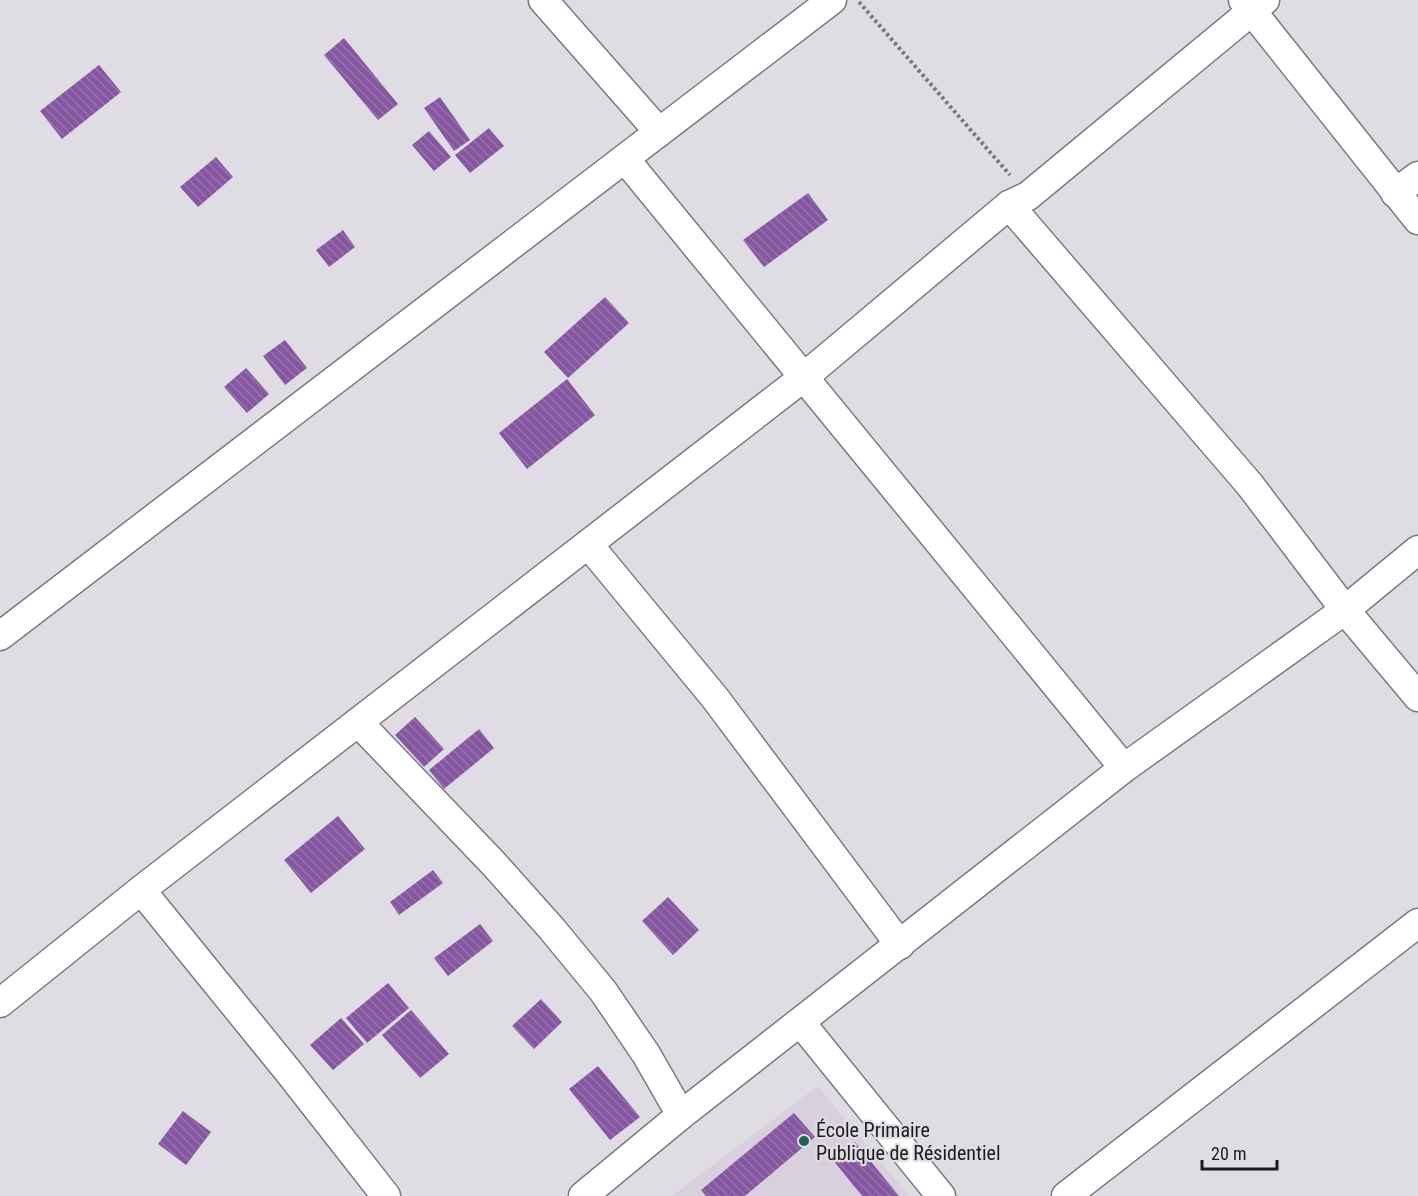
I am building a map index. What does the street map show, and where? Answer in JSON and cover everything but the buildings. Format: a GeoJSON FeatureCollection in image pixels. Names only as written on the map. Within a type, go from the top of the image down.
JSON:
{"type":"FeatureCollection","features":[{"type":"Feature","properties":{"kind":"street"},"geometry":{"type":"LineString","coordinates":[[543,0],[659,132]]}},
{"type":"Feature","properties":{"kind":"street"},"geometry":{"type":"LineString","coordinates":[[0,636],[832,0]]}},
{"type":"Feature","properties":{"kind":"street"},"geometry":{"type":"LineString","coordinates":[[0,1003],[141,890],[804,377],[1019,201],[1253,4],[1395,193],[1418,220]]}},
{"type":"Feature","properties":{"kind":"street"},"geometry":{"type":"LineString","coordinates":[[625,159],[1124,768]]}},
{"type":"Feature","properties":{"kind":"street"},"geometry":{"type":"LineString","coordinates":[[1395,193],[1418,176]]}},
{"type":"Feature","properties":{"kind":"street"},"geometry":{"type":"LineString","coordinates":[[1019,201],[1250,485],[1345,610],[1418,697]]}},
{"type":"Feature","properties":{"kind":"street"},"geometry":{"type":"LineString","coordinates":[[588,544],[715,698],[900,945]]}},
{"type":"Feature","properties":{"kind":"street"},"geometry":{"type":"LineString","coordinates":[[583,1196],[681,1115],[1124,768],[1345,610],[1418,550]]}},
{"type":"Feature","properties":{"kind":"street"},"geometry":{"type":"LineString","coordinates":[[358,722],[494,863],[603,991],[646,1054],[681,1115]]}},
{"type":"Feature","properties":{"kind":"street"},"geometry":{"type":"LineString","coordinates":[[141,890],[386,1196]]}},
{"type":"Feature","properties":{"kind":"street"},"geometry":{"type":"LineString","coordinates":[[1066,1196],[1418,923]]}},
{"type":"Feature","properties":{"kind":"street"},"geometry":{"type":"LineString","coordinates":[[801,1023],[941,1196]]}},
{"type":"Feature","properties":{"kind":"path"},"geometry":{"type":"LineString","coordinates":[[857,0],[1019,201]]}},
{"type":"Feature","properties":{"kind":"shaded area","name":"École Primaire Publique de Résidentiel"},"geometry":{"type":"Polygon","coordinates":[[[818,1086],[909,1196],[672,1196],[818,1086]]]}},
{"type":"Feature","properties":{"kind":"place","name":"École Primaire Publique de Résidentiel"},"geometry":{"type":"Point","coordinates":[804,1141]}}]}
